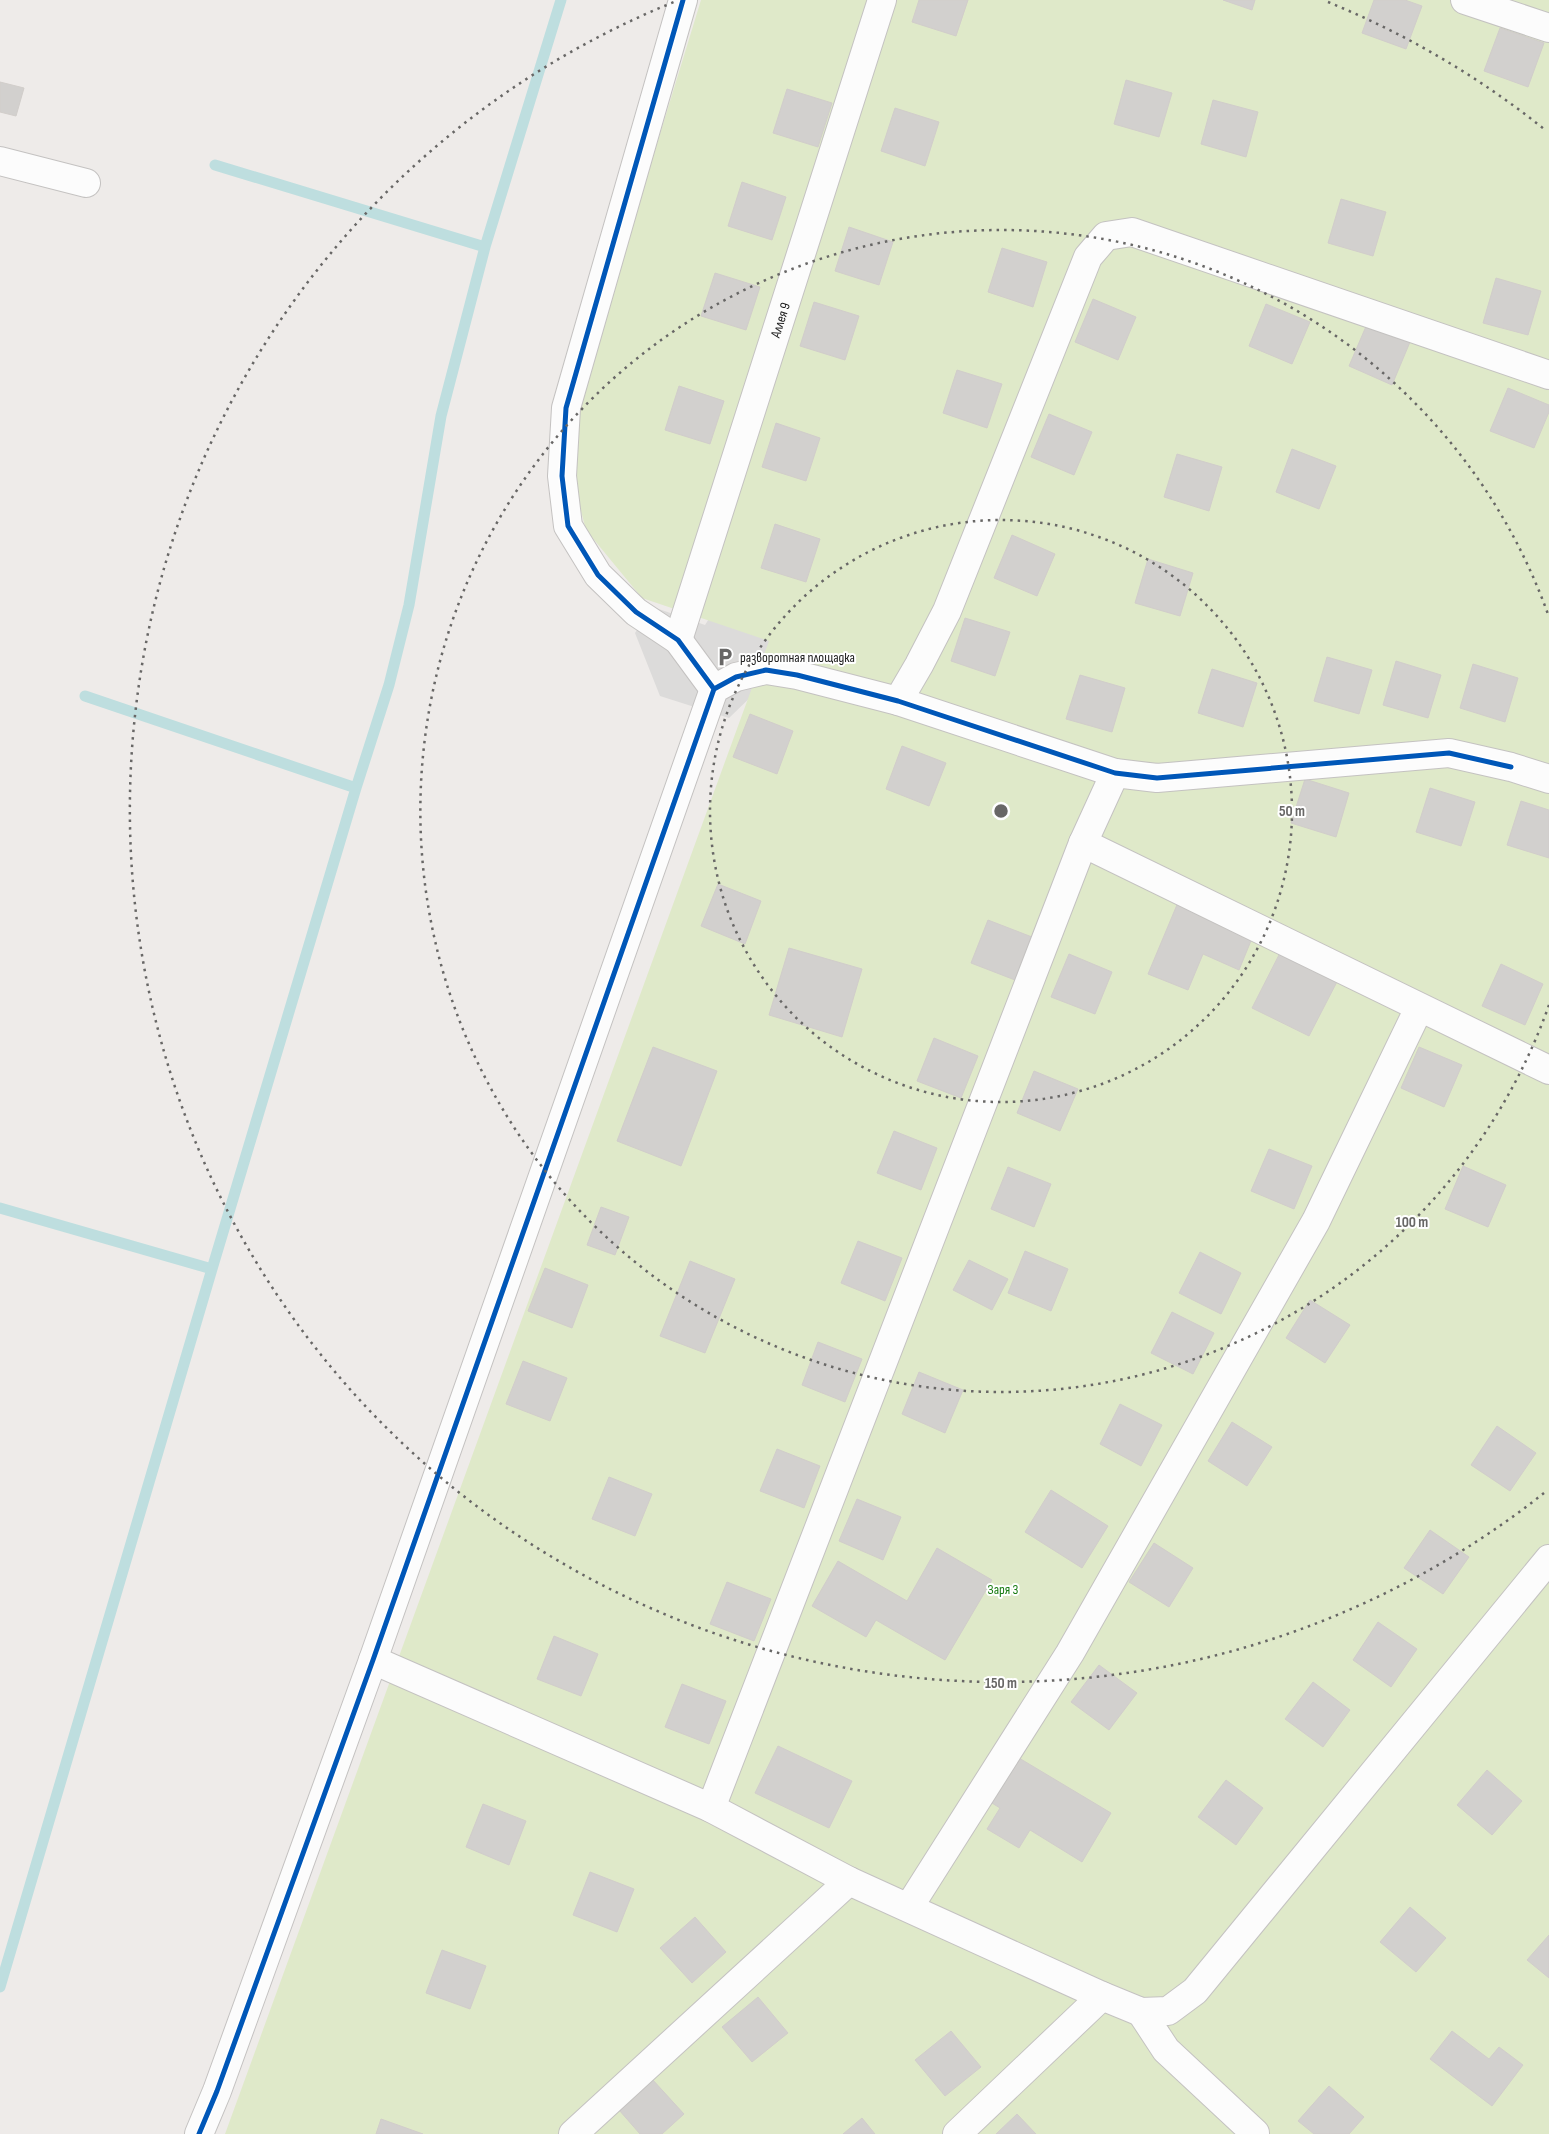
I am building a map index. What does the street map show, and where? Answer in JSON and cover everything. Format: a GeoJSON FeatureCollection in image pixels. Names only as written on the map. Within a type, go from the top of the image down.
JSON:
{"type":"FeatureCollection","features":[{"type":"Feature","properties":{"kind":"street"},"geometry":{"type":"LineString","coordinates":[[683,0],[566,408],[562,476],[568,526],[598,575],[636,612],[678,640],[714,690]]}},
{"type":"Feature","properties":{"kind":"street","name":"Аллея 9"},"geometry":{"type":"LineString","coordinates":[[678,640],[882,0]]}},
{"type":"Feature","properties":{"kind":"street"},"geometry":{"type":"LineString","coordinates":[[1465,0],[1549,28]]}},
{"type":"Feature","properties":{"kind":"street"},"geometry":{"type":"LineString","coordinates":[[0,161],[86,183]]}},
{"type":"Feature","properties":{"kind":"street"},"geometry":{"type":"LineString","coordinates":[[898,701],[947,610],[1088,257],[1106,236],[1132,232],[1549,375]]}},
{"type":"Feature","properties":{"kind":"street"},"geometry":{"type":"LineString","coordinates":[[199,2134],[374,1660],[714,690],[736,678],[766,670],[797,675],[898,701],[1115,773],[1157,778],[1449,753],[1511,767],[1549,779]]}},
{"type":"Feature","properties":{"kind":"street"},"geometry":{"type":"LineString","coordinates":[[711,1808],[1083,844],[1115,773]]}},
{"type":"Feature","properties":{"kind":"street"},"geometry":{"type":"LineString","coordinates":[[1083,844],[1549,1070]]}},
{"type":"Feature","properties":{"kind":"street"},"geometry":{"type":"LineString","coordinates":[[909,1907],[1070,1653],[1311,1230],[1419,1008]]}},
{"type":"Feature","properties":{"kind":"street"},"geometry":{"type":"LineString","coordinates":[[374,1660],[711,1808],[849,1881],[1102,1996],[1141,2012],[1168,2011],[1195,1991],[1549,1559]]}},
{"type":"Feature","properties":{"kind":"street"},"geometry":{"type":"LineString","coordinates":[[573,2134],[849,1881]]}},
{"type":"Feature","properties":{"kind":"street"},"geometry":{"type":"LineString","coordinates":[[956,2134],[1102,1996]]}},
{"type":"Feature","properties":{"kind":"street"},"geometry":{"type":"LineString","coordinates":[[1141,2012],[1166,2050],[1255,2133]]}},
{"type":"Feature","properties":{"kind":"shaded area","name":"разворотная площадка"},"geometry":{"type":"Polygon","coordinates":[[[737,575],[823,607],[758,690],[729,718],[660,696],[635,633],[653,607],[705,625],[737,575]]]}},
{"type":"Feature","properties":{"kind":"green space","name":"Заря 3"},"geometry":{"type":"Polygon","coordinates":[[[701,0],[1549,0],[1549,2134],[225,2134],[769,641],[642,598],[586,530],[570,469],[578,402],[701,0]]]}},
{"type":"Feature","properties":{"kind":"building"},"geometry":{"type":"Polygon","coordinates":[[[919,0],[968,0],[956,36],[912,22],[919,0]]]}},
{"type":"Feature","properties":{"kind":"building"},"geometry":{"type":"Polygon","coordinates":[[[1223,0],[1255,0],[1252,10],[1223,0]]]}},
{"type":"Feature","properties":{"kind":"building"},"geometry":{"type":"Polygon","coordinates":[[[1374,0],[1405,0],[1422,6],[1406,49],[1362,33],[1374,0]]]}},
{"type":"Feature","properties":{"kind":"building"},"geometry":{"type":"Polygon","coordinates":[[[1500,28],[1544,43],[1528,87],[1484,71],[1500,28]]]}},
{"type":"Feature","properties":{"kind":"building"},"geometry":{"type":"Polygon","coordinates":[[[1126,80],[1172,93],[1159,137],[1114,124],[1126,80]]]}},
{"type":"Feature","properties":{"kind":"building"},"geometry":{"type":"Polygon","coordinates":[[[0,82],[24,88],[16,116],[0,112],[0,82]]]}},
{"type":"Feature","properties":{"kind":"building"},"geometry":{"type":"Polygon","coordinates":[[[787,89],[832,103],[818,147],[773,133],[787,89]]]}},
{"type":"Feature","properties":{"kind":"building"},"geometry":{"type":"Polygon","coordinates":[[[1213,100],[1258,112],[1246,157],[1201,144],[1213,100]]]}},
{"type":"Feature","properties":{"kind":"building"},"geometry":{"type":"Polygon","coordinates":[[[895,108],[939,122],[925,166],[881,151],[895,108]]]}},
{"type":"Feature","properties":{"kind":"building"},"geometry":{"type":"Polygon","coordinates":[[[742,182],[786,197],[772,240],[728,226],[742,182]]]}},
{"type":"Feature","properties":{"kind":"building"},"geometry":{"type":"Polygon","coordinates":[[[1341,199],[1386,212],[1373,256],[1328,243],[1341,199]]]}},
{"type":"Feature","properties":{"kind":"building"},"geometry":{"type":"Polygon","coordinates":[[[849,227],[893,242],[879,285],[835,271],[849,227]]]}},
{"type":"Feature","properties":{"kind":"building"},"geometry":{"type":"Polygon","coordinates":[[[1002,248],[1047,262],[1033,307],[988,292],[1002,248]]]}},
{"type":"Feature","properties":{"kind":"building"},"geometry":{"type":"Polygon","coordinates":[[[715,273],[760,287],[746,330],[701,316],[715,273]]]}},
{"type":"Feature","properties":{"kind":"building"},"geometry":{"type":"Polygon","coordinates":[[[1496,278],[1541,291],[1528,335],[1483,323],[1496,278]]]}},
{"type":"Feature","properties":{"kind":"building"},"geometry":{"type":"Polygon","coordinates":[[[1093,299],[1136,317],[1118,360],[1075,342],[1093,299]]]}},
{"type":"Feature","properties":{"kind":"building"},"geometry":{"type":"Polygon","coordinates":[[[814,302],[859,316],[845,360],[800,346],[814,302]]]}},
{"type":"Feature","properties":{"kind":"building"},"geometry":{"type":"Polygon","coordinates":[[[1266,304],[1310,322],[1292,364],[1249,346],[1266,304]]]}},
{"type":"Feature","properties":{"kind":"building"},"geometry":{"type":"Polygon","coordinates":[[[1367,324],[1410,342],[1392,385],[1349,366],[1367,324]]]}},
{"type":"Feature","properties":{"kind":"building"},"geometry":{"type":"Polygon","coordinates":[[[957,370],[1002,384],[987,428],[943,413],[957,370]]]}},
{"type":"Feature","properties":{"kind":"building"},"geometry":{"type":"Polygon","coordinates":[[[679,386],[724,401],[710,444],[665,430],[679,386]]]}},
{"type":"Feature","properties":{"kind":"building"},"geometry":{"type":"Polygon","coordinates":[[[1508,388],[1549,405],[1549,412],[1534,448],[1490,431],[1508,388]]]}},
{"type":"Feature","properties":{"kind":"building"},"geometry":{"type":"Polygon","coordinates":[[[1049,414],[1092,432],[1074,475],[1031,457],[1049,414]]]}},
{"type":"Feature","properties":{"kind":"building"},"geometry":{"type":"Polygon","coordinates":[[[776,423],[820,438],[806,481],[762,467],[776,423]]]}},
{"type":"Feature","properties":{"kind":"building"},"geometry":{"type":"Polygon","coordinates":[[[1292,449],[1336,466],[1319,509],[1276,492],[1292,449]]]}},
{"type":"Feature","properties":{"kind":"building"},"geometry":{"type":"Polygon","coordinates":[[[1177,454],[1222,467],[1209,511],[1164,497],[1177,454]]]}},
{"type":"Feature","properties":{"kind":"building"},"geometry":{"type":"Polygon","coordinates":[[[775,524],[820,539],[806,582],[761,568],[775,524]]]}},
{"type":"Feature","properties":{"kind":"building"},"geometry":{"type":"Polygon","coordinates":[[[1012,535],[1055,554],[1037,596],[994,578],[1012,535]]]}},
{"type":"Feature","properties":{"kind":"building"},"geometry":{"type":"Polygon","coordinates":[[[1148,559],[1193,573],[1180,616],[1135,603],[1148,559]]]}},
{"type":"Feature","properties":{"kind":"building"},"geometry":{"type":"Polygon","coordinates":[[[965,618],[1010,632],[995,676],[951,661],[965,618]]]}},
{"type":"Feature","properties":{"kind":"building"},"geometry":{"type":"Polygon","coordinates":[[[1327,657],[1372,670],[1359,714],[1314,701],[1327,657]]]}},
{"type":"Feature","properties":{"kind":"building"},"geometry":{"type":"Polygon","coordinates":[[[1396,661],[1441,675],[1428,718],[1383,705],[1396,661]]]}},
{"type":"Feature","properties":{"kind":"building"},"geometry":{"type":"Polygon","coordinates":[[[1473,664],[1518,678],[1505,722],[1460,708],[1473,664]]]}},
{"type":"Feature","properties":{"kind":"building"},"geometry":{"type":"Polygon","coordinates":[[[1212,669],[1257,683],[1243,727],[1198,713],[1212,669]]]}},
{"type":"Feature","properties":{"kind":"building"},"geometry":{"type":"Polygon","coordinates":[[[1080,675],[1125,688],[1112,732],[1066,719],[1080,675]]]}},
{"type":"Feature","properties":{"kind":"building"},"geometry":{"type":"Polygon","coordinates":[[[750,714],[793,731],[777,774],[733,757],[750,714]]]}},
{"type":"Feature","properties":{"kind":"building"},"geometry":{"type":"Polygon","coordinates":[[[902,746],[946,763],[929,806],[886,789],[902,746]]]}},
{"type":"Feature","properties":{"kind":"building"},"geometry":{"type":"Polygon","coordinates":[[[1305,779],[1349,793],[1336,837],[1291,823],[1305,779]]]}},
{"type":"Feature","properties":{"kind":"building"},"geometry":{"type":"Polygon","coordinates":[[[1430,788],[1475,802],[1461,846],[1416,832],[1430,788]]]}},
{"type":"Feature","properties":{"kind":"building"},"geometry":{"type":"Polygon","coordinates":[[[1521,801],[1549,810],[1549,858],[1507,845],[1521,801]]]}},
{"type":"Feature","properties":{"kind":"building"},"geometry":{"type":"Polygon","coordinates":[[[718,884],[761,901],[745,944],[701,926],[718,884]]]}},
{"type":"Feature","properties":{"kind":"building"},"geometry":{"type":"Polygon","coordinates":[[[1179,900],[1255,931],[1239,970],[1203,954],[1188,990],[1148,974],[1179,900]]]}},
{"type":"Feature","properties":{"kind":"building"},"geometry":{"type":"Polygon","coordinates":[[[988,920],[1032,937],[1015,980],[971,963],[988,920]]]}},
{"type":"Feature","properties":{"kind":"building"},"geometry":{"type":"Polygon","coordinates":[[[1284,945],[1341,974],[1309,1036],[1252,1008],[1284,945]]]}},
{"type":"Feature","properties":{"kind":"building"},"geometry":{"type":"Polygon","coordinates":[[[789,948],[862,969],[842,1037],[769,1015],[789,948]]]}},
{"type":"Feature","properties":{"kind":"building"},"geometry":{"type":"Polygon","coordinates":[[[1069,954],[1112,972],[1095,1014],[1051,997],[1069,954]]]}},
{"type":"Feature","properties":{"kind":"building"},"geometry":{"type":"Polygon","coordinates":[[[1501,964],[1543,984],[1525,1025],[1482,1006],[1501,964]]]}},
{"type":"Feature","properties":{"kind":"building"},"geometry":{"type":"Polygon","coordinates":[[[934,1038],[978,1056],[961,1098],[917,1081],[934,1038]]]}},
{"type":"Feature","properties":{"kind":"building"},"geometry":{"type":"Polygon","coordinates":[[[653,1047],[717,1071],[681,1166],[617,1141],[653,1047]]]}},
{"type":"Feature","properties":{"kind":"building"},"geometry":{"type":"Polygon","coordinates":[[[1419,1047],[1462,1065],[1444,1107],[1401,1088],[1419,1047]]]}},
{"type":"Feature","properties":{"kind":"building"},"geometry":{"type":"Polygon","coordinates":[[[1034,1071],[1078,1089],[1060,1131],[1017,1113],[1034,1071]]]}},
{"type":"Feature","properties":{"kind":"building"},"geometry":{"type":"Polygon","coordinates":[[[894,1131],[937,1148],[921,1190],[877,1173],[894,1131]]]}},
{"type":"Feature","properties":{"kind":"building"},"geometry":{"type":"Polygon","coordinates":[[[1269,1149],[1312,1166],[1294,1209],[1251,1191],[1269,1149]]]}},
{"type":"Feature","properties":{"kind":"building"},"geometry":{"type":"Polygon","coordinates":[[[1463,1166],[1506,1185],[1488,1227],[1445,1209],[1463,1166]]]}},
{"type":"Feature","properties":{"kind":"building"},"geometry":{"type":"Polygon","coordinates":[[[1008,1167],[1051,1184],[1034,1227],[991,1209],[1008,1167]]]}},
{"type":"Feature","properties":{"kind":"building"},"geometry":{"type":"Polygon","coordinates":[[[601,1207],[629,1217],[615,1255],[587,1245],[601,1207]]]}},
{"type":"Feature","properties":{"kind":"building"},"geometry":{"type":"Polygon","coordinates":[[[858,1241],[902,1258],[885,1301],[841,1283],[858,1241]]]}},
{"type":"Feature","properties":{"kind":"building"},"geometry":{"type":"Polygon","coordinates":[[[1025,1251],[1068,1269],[1051,1311],[1008,1293],[1025,1251]]]}},
{"type":"Feature","properties":{"kind":"building"},"geometry":{"type":"Polygon","coordinates":[[[1200,1252],[1241,1273],[1221,1314],[1179,1293],[1200,1252]]]}},
{"type":"Feature","properties":{"kind":"building"},"geometry":{"type":"Polygon","coordinates":[[[969,1260],[1008,1279],[992,1310],[953,1290],[969,1260]]]}},
{"type":"Feature","properties":{"kind":"building"},"geometry":{"type":"Polygon","coordinates":[[[690,1261],[735,1279],[705,1353],[660,1336],[690,1261]]]}},
{"type":"Feature","properties":{"kind":"building"},"geometry":{"type":"Polygon","coordinates":[[[545,1268],[588,1285],[572,1328],[528,1311],[545,1268]]]}},
{"type":"Feature","properties":{"kind":"building"},"geometry":{"type":"Polygon","coordinates":[[[1310,1300],[1350,1325],[1325,1363],[1286,1338],[1310,1300]]]}},
{"type":"Feature","properties":{"kind":"building"},"geometry":{"type":"Polygon","coordinates":[[[1172,1312],[1214,1333],[1193,1374],[1151,1353],[1172,1312]]]}},
{"type":"Feature","properties":{"kind":"building"},"geometry":{"type":"Polygon","coordinates":[[[818,1342],[862,1359],[845,1402],[802,1385],[818,1342]]]}},
{"type":"Feature","properties":{"kind":"building"},"geometry":{"type":"Polygon","coordinates":[[[523,1361],[567,1378],[550,1421],[506,1404],[523,1361]]]}},
{"type":"Feature","properties":{"kind":"building"},"geometry":{"type":"Polygon","coordinates":[[[919,1372],[963,1390],[945,1433],[902,1414],[919,1372]]]}},
{"type":"Feature","properties":{"kind":"building"},"geometry":{"type":"Polygon","coordinates":[[[1120,1404],[1162,1425],[1141,1466],[1100,1444],[1120,1404]]]}},
{"type":"Feature","properties":{"kind":"building"},"geometry":{"type":"Polygon","coordinates":[[[1232,1422],[1272,1447],[1247,1486],[1208,1461],[1232,1422]]]}},
{"type":"Feature","properties":{"kind":"building"},"geometry":{"type":"Polygon","coordinates":[[[1497,1426],[1536,1453],[1510,1491],[1471,1465],[1497,1426]]]}},
{"type":"Feature","properties":{"kind":"building"},"geometry":{"type":"Polygon","coordinates":[[[777,1449],[820,1466],[804,1508],[760,1491],[777,1449]]]}},
{"type":"Feature","properties":{"kind":"building"},"geometry":{"type":"Polygon","coordinates":[[[609,1477],[652,1494],[635,1536],[592,1519],[609,1477]]]}},
{"type":"Feature","properties":{"kind":"building"},"geometry":{"type":"Polygon","coordinates":[[[1051,1490],[1108,1526],[1082,1568],[1025,1532],[1051,1490]]]}},
{"type":"Feature","properties":{"kind":"building"},"geometry":{"type":"Polygon","coordinates":[[[857,1499],[901,1517],[883,1560],[839,1541],[857,1499]]]}},
{"type":"Feature","properties":{"kind":"building"},"geometry":{"type":"Polygon","coordinates":[[[1430,1530],[1469,1557],[1443,1594],[1404,1568],[1430,1530]]]}},
{"type":"Feature","properties":{"kind":"building"},"geometry":{"type":"Polygon","coordinates":[[[1154,1543],[1193,1568],[1169,1607],[1129,1582],[1154,1543]]]}},
{"type":"Feature","properties":{"kind":"building"},"geometry":{"type":"Polygon","coordinates":[[[937,1548],[992,1580],[945,1660],[876,1620],[866,1637],[812,1606],[838,1561],[907,1601],[937,1548]]]}},
{"type":"Feature","properties":{"kind":"building"},"geometry":{"type":"Polygon","coordinates":[[[727,1582],[771,1599],[754,1641],[710,1624],[727,1582]]]}},
{"type":"Feature","properties":{"kind":"building"},"geometry":{"type":"Polygon","coordinates":[[[1378,1622],[1417,1649],[1391,1687],[1353,1660],[1378,1622]]]}},
{"type":"Feature","properties":{"kind":"building"},"geometry":{"type":"Polygon","coordinates":[[[554,1636],[598,1654],[581,1696],[537,1679],[554,1636]]]}},
{"type":"Feature","properties":{"kind":"building"},"geometry":{"type":"Polygon","coordinates":[[[1099,1665],[1137,1693],[1109,1730],[1071,1702],[1099,1665]]]}},
{"type":"Feature","properties":{"kind":"building"},"geometry":{"type":"Polygon","coordinates":[[[1313,1682],[1350,1710],[1323,1747],[1285,1719],[1313,1682]]]}},
{"type":"Feature","properties":{"kind":"building"},"geometry":{"type":"Polygon","coordinates":[[[682,1684],[726,1701],[709,1744],[665,1727],[682,1684]]]}},
{"type":"Feature","properties":{"kind":"building"},"geometry":{"type":"Polygon","coordinates":[[[778,1746],[852,1781],[829,1828],[755,1793],[778,1746]]]}},
{"type":"Feature","properties":{"kind":"building"},"geometry":{"type":"Polygon","coordinates":[[[1014,1755],[1111,1813],[1082,1862],[1030,1830],[1019,1848],[987,1829],[1000,1808],[987,1800],[1014,1755]]]}},
{"type":"Feature","properties":{"kind":"building"},"geometry":{"type":"Polygon","coordinates":[[[1487,1770],[1522,1801],[1492,1835],[1457,1805],[1487,1770]]]}},
{"type":"Feature","properties":{"kind":"building"},"geometry":{"type":"Polygon","coordinates":[[[1226,1780],[1263,1808],[1236,1845],[1198,1817],[1226,1780]]]}},
{"type":"Feature","properties":{"kind":"building"},"geometry":{"type":"Polygon","coordinates":[[[483,1804],[526,1821],[509,1865],[466,1847],[483,1804]]]}},
{"type":"Feature","properties":{"kind":"building"},"geometry":{"type":"Polygon","coordinates":[[[590,1872],[634,1889],[617,1932],[573,1915],[590,1872]]]}},
{"type":"Feature","properties":{"kind":"building"},"geometry":{"type":"Polygon","coordinates":[[[1410,1907],[1446,1938],[1416,1972],[1380,1942],[1410,1907]]]}},
{"type":"Feature","properties":{"kind":"building"},"geometry":{"type":"Polygon","coordinates":[[[695,1917],[726,1952],[692,1983],[660,1948],[695,1917]]]}},
{"type":"Feature","properties":{"kind":"building"},"geometry":{"type":"Polygon","coordinates":[[[1549,1935],[1549,1978],[1527,1960],[1549,1935]]]}},
{"type":"Feature","properties":{"kind":"building"},"geometry":{"type":"Polygon","coordinates":[[[442,1950],[486,1966],[470,2009],[426,1993],[442,1950]]]}},
{"type":"Feature","properties":{"kind":"building"},"geometry":{"type":"Polygon","coordinates":[[[758,1997],[788,2033],[752,2062],[722,2027],[758,1997]]]}},
{"type":"Feature","properties":{"kind":"building"},"geometry":{"type":"Polygon","coordinates":[[[951,2031],[981,2067],[945,2096],[915,2060],[951,2031]]]}},
{"type":"Feature","properties":{"kind":"building"},"geometry":{"type":"Polygon","coordinates":[[[1452,2031],[1489,2059],[1499,2047],[1523,2065],[1492,2106],[1430,2059],[1452,2031]]]}},
{"type":"Feature","properties":{"kind":"building"},"geometry":{"type":"Polygon","coordinates":[[[652,2079],[684,2114],[662,2134],[640,2134],[619,2110],[652,2079]]]}},
{"type":"Feature","properties":{"kind":"building"},"geometry":{"type":"Polygon","coordinates":[[[1329,2086],[1364,2117],[1349,2134],[1314,2134],[1298,2121],[1329,2086]]]}},
{"type":"Feature","properties":{"kind":"building"},"geometry":{"type":"Polygon","coordinates":[[[1017,2114],[1036,2134],[996,2134],[1017,2114]]]}},
{"type":"Feature","properties":{"kind":"building"},"geometry":{"type":"Polygon","coordinates":[[[862,2118],[875,2134],[843,2134],[862,2118]]]}},
{"type":"Feature","properties":{"kind":"building"},"geometry":{"type":"Polygon","coordinates":[[[381,2119],[423,2134],[376,2134],[381,2119]]]}},
{"type":"Feature","properties":{"kind":"waterway"},"geometry":{"type":"LineString","coordinates":[[0,1987],[212,1269],[356,788],[389,685],[409,605],[441,416],[485,247],[561,0]]}},
{"type":"Feature","properties":{"kind":"waterway"},"geometry":{"type":"LineString","coordinates":[[215,165],[485,247]]}},
{"type":"Feature","properties":{"kind":"waterway"},"geometry":{"type":"LineString","coordinates":[[85,696],[356,788]]}},
{"type":"Feature","properties":{"kind":"waterway"},"geometry":{"type":"LineString","coordinates":[[0,1208],[212,1269]]}},
{"type":"Feature","properties":{"kind":"cycle path"},"geometry":{"type":"LineString","coordinates":[[683,0],[566,408],[562,476],[568,526],[598,575],[636,612],[678,640],[714,689]]}},
{"type":"Feature","properties":{"kind":"cycle path"},"geometry":{"type":"LineString","coordinates":[[199,2134],[217,2091],[373,1660],[714,689],[736,677],[766,670],[797,675],[898,701],[1115,773],[1157,778],[1449,753],[1511,767]]}},
{"type":"Feature","properties":{"kind":"place","name":"разворотная площадка"},"geometry":{"type":"Point","coordinates":[725,657]}}]}
